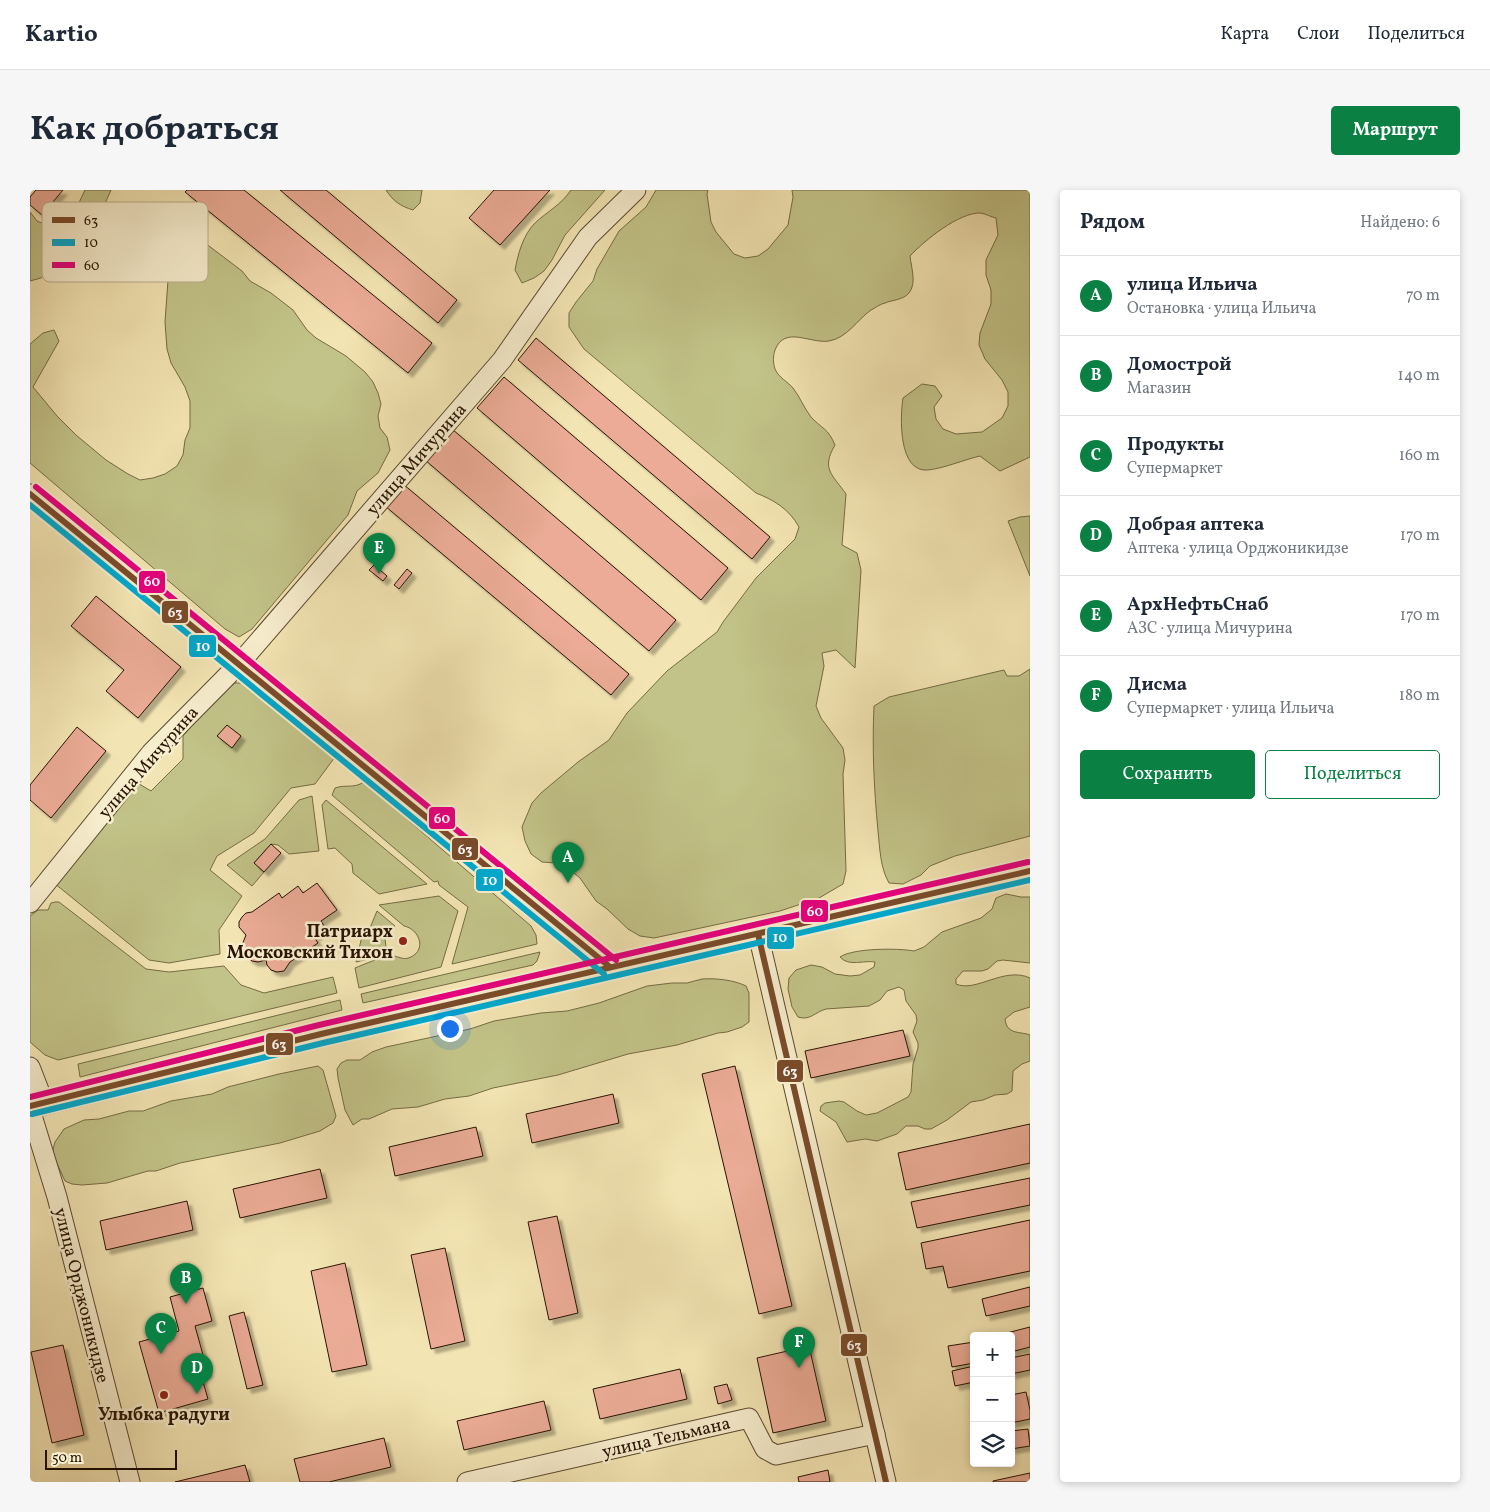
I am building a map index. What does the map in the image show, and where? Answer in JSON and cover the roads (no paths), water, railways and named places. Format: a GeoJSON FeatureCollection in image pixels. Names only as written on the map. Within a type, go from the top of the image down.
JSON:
{"type":"FeatureCollection","features":[{"type":"Feature","properties":{"kind":"main road"},"geometry":{"type":"LineString","coordinates":[[35,1106],[321,1034],[1030,871]]}},
{"type":"Feature","properties":{"kind":"street","name":"улица Мичурина"},"geometry":{"type":"LineString","coordinates":[[30,903],[151,753],[239,664],[502,360],[588,237],[636,190]]}},
{"type":"Feature","properties":{"kind":"street"},"geometry":{"type":"LineString","coordinates":[[30,494],[610,967]]}},
{"type":"Feature","properties":{"kind":"street"},"geometry":{"type":"LineString","coordinates":[[758,934],[886,1482]]}},
{"type":"Feature","properties":{"kind":"street","name":"улица Орджоникидзе"},"geometry":{"type":"LineString","coordinates":[[30,1067],[35,1106],[130,1482]]}},
{"type":"Feature","properties":{"kind":"street","name":"улица Тельмана"},"geometry":{"type":"LineString","coordinates":[[466,1482],[749,1418],[766,1449],[776,1456],[875,1434]]}},
{"type":"Feature","properties":{"kind":"place","name":"АрхНефтьСнаб"},"geometry":{"type":"Point","coordinates":[379,574]}},
{"type":"Feature","properties":{"kind":"place","name":"улица Ильича"},"geometry":{"type":"Point","coordinates":[568,883]}},
{"type":"Feature","properties":{"kind":"place","name":"Патриарх Московский Тихон"},"geometry":{"type":"Point","coordinates":[403,941]}},
{"type":"Feature","properties":{"kind":"place","name":"Домострой"},"geometry":{"type":"Point","coordinates":[186,1304]}},
{"type":"Feature","properties":{"kind":"place","name":"Продукты"},"geometry":{"type":"Point","coordinates":[161,1354]}},
{"type":"Feature","properties":{"kind":"place","name":"Дисма"},"geometry":{"type":"Point","coordinates":[799,1368]}},
{"type":"Feature","properties":{"kind":"place","name":"Добрая аптека"},"geometry":{"type":"Point","coordinates":[197,1394]}},
{"type":"Feature","properties":{"kind":"place","name":"Улыбка радуги"},"geometry":{"type":"Point","coordinates":[164,1395]}}]}
